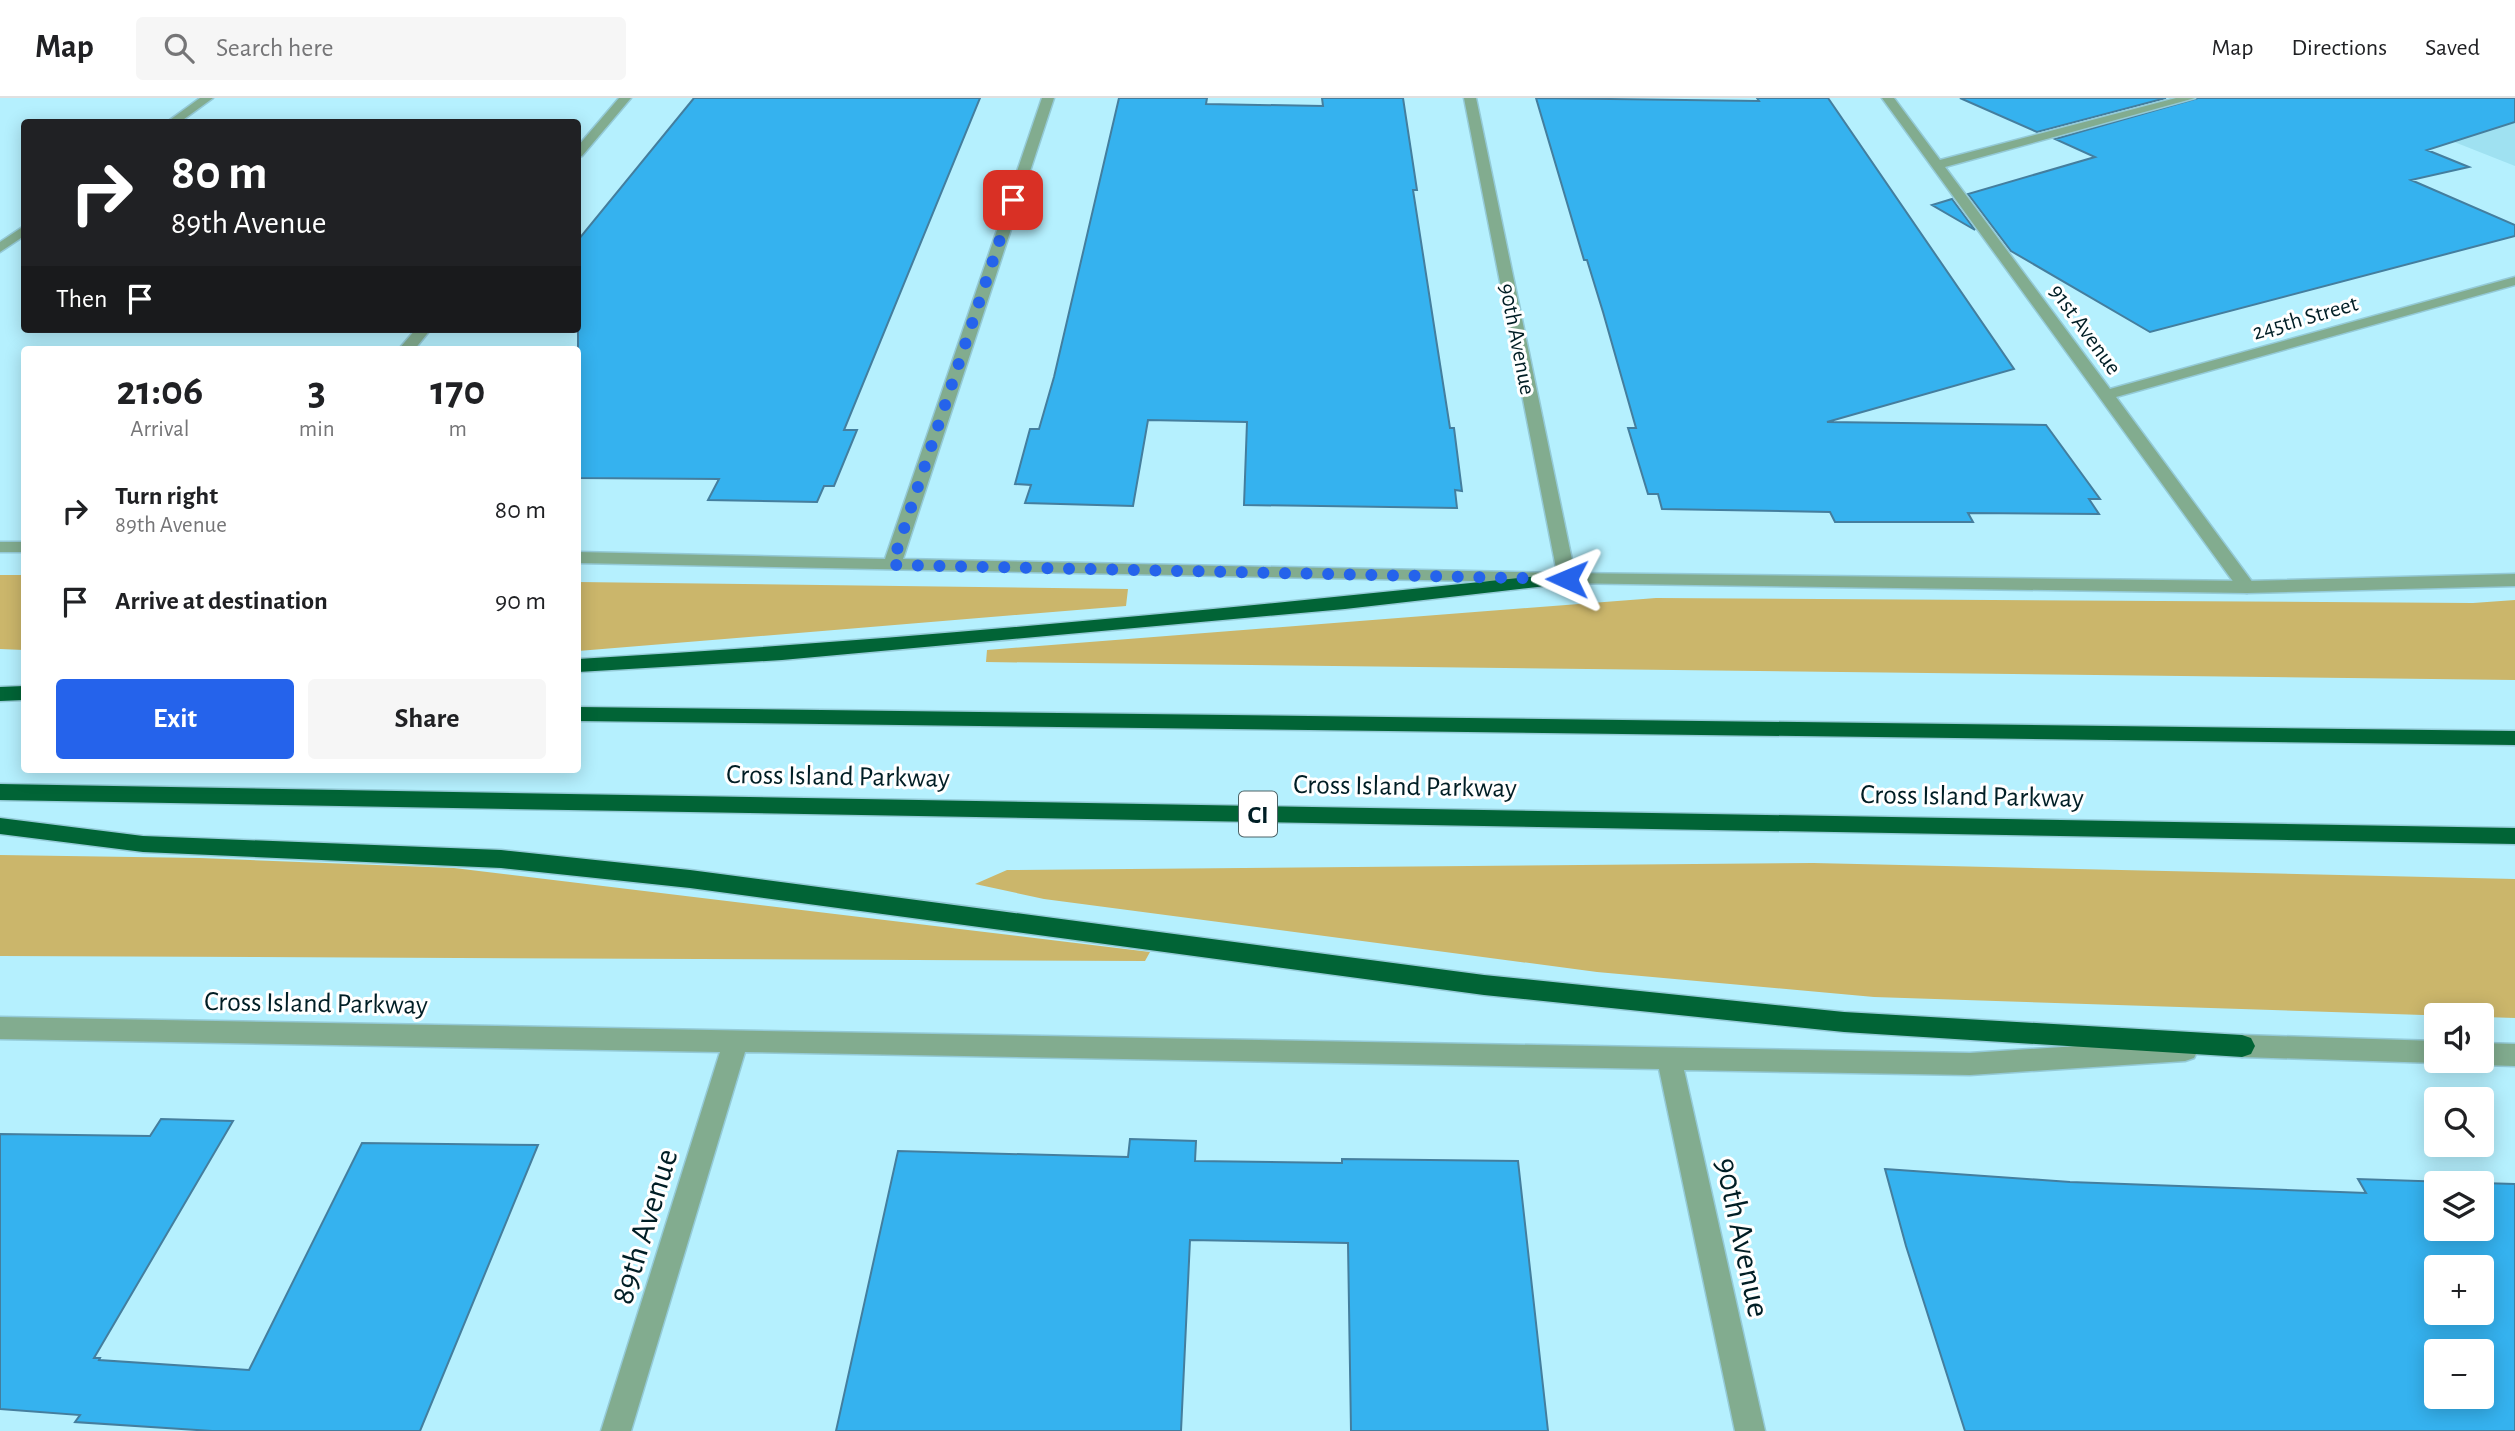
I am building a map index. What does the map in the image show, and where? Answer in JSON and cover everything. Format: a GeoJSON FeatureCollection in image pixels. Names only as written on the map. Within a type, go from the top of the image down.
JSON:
{"type":"FeatureCollection","features":[{"type":"Feature","properties":{"kind":"highway"},"geometry":{"type":"LineString","coordinates":[[581,666],[782,654],[1345,603],[1567,579]]}},
{"type":"Feature","properties":{"kind":"highway"},"geometry":{"type":"LineString","coordinates":[[0,694],[21,693]]}},
{"type":"Feature","properties":{"kind":"highway"},"geometry":{"type":"LineString","coordinates":[[0,707],[21,707]]}},
{"type":"Feature","properties":{"kind":"highway","name":"Cross Island Parkway"},"geometry":{"type":"LineString","coordinates":[[581,714],[2515,738]]}},
{"type":"Feature","properties":{"kind":"highway","name":"Cross Island Parkway"},"geometry":{"type":"LineString","coordinates":[[0,792],[2515,836]]}},
{"type":"Feature","properties":{"kind":"highway"},"geometry":{"type":"LineString","coordinates":[[0,826],[143,844],[528,862],[703,881],[1485,985],[1844,1022],[2242,1046]]}},
{"type":"Feature","properties":{"kind":"street"},"geometry":{"type":"LineString","coordinates":[[177,119],[207,98]]}},
{"type":"Feature","properties":{"kind":"street"},"geometry":{"type":"LineString","coordinates":[[581,149],[625,98]]}},
{"type":"Feature","properties":{"kind":"street"},"geometry":{"type":"LineString","coordinates":[[892,565],[1048,98]]}},
{"type":"Feature","properties":{"kind":"street","name":"90th Avenue"},"geometry":{"type":"LineString","coordinates":[[1471,98],[1567,579]]}},
{"type":"Feature","properties":{"kind":"street","name":"91st Avenue"},"geometry":{"type":"LineString","coordinates":[[1888,98],[2247,587]]}},
{"type":"Feature","properties":{"kind":"street"},"geometry":{"type":"LineString","coordinates":[[1937,165],[2189,98]]}},
{"type":"Feature","properties":{"kind":"street"},"geometry":{"type":"LineString","coordinates":[[0,248],[21,232]]}},
{"type":"Feature","properties":{"kind":"street","name":"245th Street"},"geometry":{"type":"LineString","coordinates":[[2106,395],[2515,281]]}},
{"type":"Feature","properties":{"kind":"street"},"geometry":{"type":"LineString","coordinates":[[0,547],[21,547]]}},
{"type":"Feature","properties":{"kind":"street"},"geometry":{"type":"LineString","coordinates":[[581,558],[1567,579],[2247,587],[2515,580]]}},
{"type":"Feature","properties":{"kind":"street","name":"Cross Island Parkway"},"geometry":{"type":"LineString","coordinates":[[0,1028],[1970,1064],[2242,1046],[2424,1052]]}},
{"type":"Feature","properties":{"kind":"street","name":"89th Avenue"},"geometry":{"type":"LineString","coordinates":[[616,1431],[736,1042]]}},
{"type":"Feature","properties":{"kind":"street"},"geometry":{"type":"LineString","coordinates":[[2494,1054],[2515,1055]]}},
{"type":"Feature","properties":{"kind":"street","name":"90th Avenue"},"geometry":{"type":"LineString","coordinates":[[1669,1059],[1750,1431]]}},
{"type":"Feature","properties":{"kind":"shaded area"},"geometry":{"type":"Polygon","coordinates":[[[2343,98],[2515,98],[2515,166],[2343,98]]]}},
{"type":"Feature","properties":{"kind":"shaded area"},"geometry":{"type":"Polygon","coordinates":[[[0,575],[21,575],[21,650],[0,649],[0,575]]]}},
{"type":"Feature","properties":{"kind":"shaded area"},"geometry":{"type":"Polygon","coordinates":[[[581,582],[1128,589],[1126,606],[581,651],[581,582]]]}},
{"type":"Feature","properties":{"kind":"shaded area"},"geometry":{"type":"Polygon","coordinates":[[[1656,598],[2473,603],[2515,600],[2515,680],[986,662],[987,650],[1656,598]]]}},
{"type":"Feature","properties":{"kind":"shaded area"},"geometry":{"type":"Polygon","coordinates":[[[0,855],[200,858],[454,868],[1150,952],[1145,961],[0,956],[0,855]]]}},
{"type":"Feature","properties":{"kind":"shaded area"},"geometry":{"type":"Polygon","coordinates":[[[1813,863],[2515,879],[2515,1018],[2494,1017],[2494,1003],[2424,1003],[2424,1015],[1874,997],[1597,972],[1044,899],[975,884],[1007,870],[1813,863]]]}},
{"type":"Feature","properties":{"kind":"building"},"geometry":{"type":"Polygon","coordinates":[[[694,98],[980,98],[844,430],[857,430],[834,486],[824,486],[817,502],[708,500],[719,479],[581,478],[581,346],[578,346],[578,333],[581,333],[581,236],[694,98]]]}},
{"type":"Feature","properties":{"kind":"building"},"geometry":{"type":"Polygon","coordinates":[[[1119,98],[1207,98],[1206,104],[1323,106],[1322,98],[1403,98],[1417,190],[1413,190],[1450,428],[1454,428],[1462,491],[1455,490],[1457,508],[1244,505],[1247,422],[1148,420],[1133,506],[1025,503],[1031,485],[1015,484],[1030,429],[1039,429],[1054,377],[1119,98]]]}},
{"type":"Feature","properties":{"kind":"building"},"geometry":{"type":"Polygon","coordinates":[[[1536,98],[1759,101],[1757,98],[1828,98],[2014,369],[1827,422],[2046,425],[2100,499],[2089,499],[2099,514],[1968,513],[1973,522],[1835,522],[1830,512],[1662,509],[1658,494],[1648,494],[1628,428],[1636,428],[1536,98]]]}},
{"type":"Feature","properties":{"kind":"building"},"geometry":{"type":"Polygon","coordinates":[[[1960,98],[2166,98],[2037,132],[1960,98]]]}},
{"type":"Feature","properties":{"kind":"building"},"geometry":{"type":"Polygon","coordinates":[[[2198,98],[2515,98],[2515,122],[2427,150],[2469,167],[2411,180],[2515,225],[2515,236],[2150,332],[2011,251],[1968,194],[2095,157],[2055,139],[2198,98]]]}},
{"type":"Feature","properties":{"kind":"building"},"geometry":{"type":"Polygon","coordinates":[[[1952,199],[1975,230],[1932,205],[1952,199]]]}},
{"type":"Feature","properties":{"kind":"building"},"geometry":{"type":"Polygon","coordinates":[[[161,1119],[233,1121],[94,1358],[100,1358],[99,1360],[249,1370],[362,1143],[538,1145],[420,1431],[212,1431],[75,1422],[80,1415],[0,1409],[0,1134],[150,1136],[161,1119]]]}},
{"type":"Feature","properties":{"kind":"building"},"geometry":{"type":"Polygon","coordinates":[[[1130,1139],[1196,1141],[1195,1161],[1518,1161],[1548,1431],[1351,1431],[1348,1243],[1190,1240],[1181,1431],[836,1431],[898,1151],[1128,1157],[1130,1139]]]}},
{"type":"Feature","properties":{"kind":"building"},"geometry":{"type":"Polygon","coordinates":[[[1885,1169],[2070,1182],[2366,1193],[2358,1179],[2424,1181],[2424,1241],[2494,1241],[2494,1183],[2515,1184],[2515,1431],[1965,1431],[1906,1246],[1885,1169]]]}},
{"type":"Feature","properties":{"kind":"route"},"geometry":{"type":"LineString","coordinates":[[1013,200],[892,565],[1567,579]]}}]}
